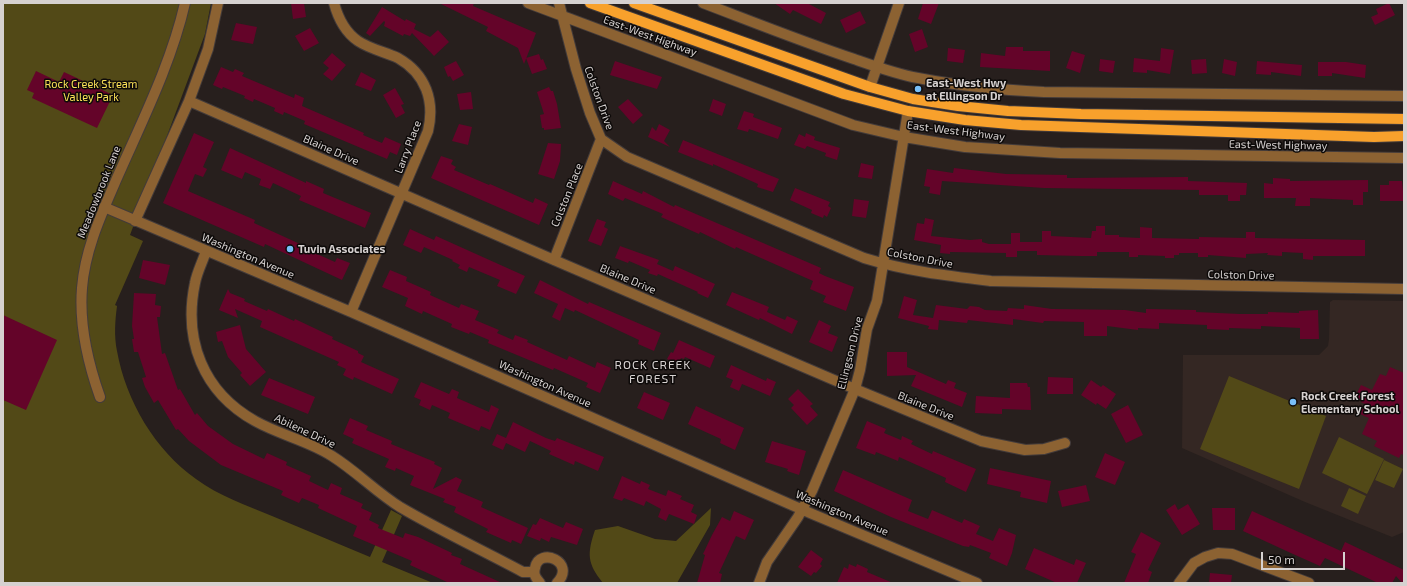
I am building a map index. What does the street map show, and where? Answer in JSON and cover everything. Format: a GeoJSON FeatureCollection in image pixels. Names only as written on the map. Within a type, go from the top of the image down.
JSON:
{"type":"FeatureCollection","features":[{"type":"Feature","properties":{"kind":"main road","name":"East-West Highway"},"geometry":{"type":"LineString","coordinates":[[590,3],[844,94],[908,110],[972,121],[1021,126],[1367,137],[1404,136]]}},
{"type":"Feature","properties":{"kind":"main road"},"geometry":{"type":"LineString","coordinates":[[634,3],[870,87],[928,101],[958,106],[1008,111],[1081,114],[1404,119]]}},
{"type":"Feature","properties":{"kind":"street","name":"Meadowbrook Lane"},"geometry":{"type":"LineString","coordinates":[[100,397],[94,380],[83,333],[82,288],[88,252],[104,207],[175,43],[185,3]]}},
{"type":"Feature","properties":{"kind":"street"},"geometry":{"type":"LineString","coordinates":[[135,221],[189,101],[208,49],[218,3]]}},
{"type":"Feature","properties":{"kind":"street","name":"Larry Place"},"geometry":{"type":"LineString","coordinates":[[334,3],[343,26],[358,41],[397,58],[406,64],[423,80],[430,98],[432,110],[428,131],[351,312]]}},
{"type":"Feature","properties":{"kind":"street","name":"East-West Highway"},"geometry":{"type":"LineString","coordinates":[[528,3],[853,125],[904,137],[965,146],[1060,153],[1404,158]]}},
{"type":"Feature","properties":{"kind":"street","name":"Colston Drive"},"geometry":{"type":"LineString","coordinates":[[559,3],[561,16],[590,113],[601,139],[627,157],[864,258],[884,264],[942,275],[991,281],[1404,290]]}},
{"type":"Feature","properties":{"kind":"street"},"geometry":{"type":"LineString","coordinates":[[703,3],[825,49],[916,78],[1006,90],[1404,96]]}},
{"type":"Feature","properties":{"kind":"street"},"geometry":{"type":"LineString","coordinates":[[870,87],[899,3]]}},
{"type":"Feature","properties":{"kind":"street","name":"Blaine Drive"},"geometry":{"type":"LineString","coordinates":[[189,101],[554,260],[855,389],[981,441],[1025,450],[1044,449],[1065,443]]}},
{"type":"Feature","properties":{"kind":"street","name":"Ellingson Drive"},"geometry":{"type":"LineString","coordinates":[[759,583],[767,562],[812,491],[855,389],[860,370],[864,340],[877,300],[884,264],[908,110]]}},
{"type":"Feature","properties":{"kind":"street","name":"Colston Place"},"geometry":{"type":"LineString","coordinates":[[554,260],[601,139]]}},
{"type":"Feature","properties":{"kind":"street","name":"Washington Avenue"},"geometry":{"type":"LineString","coordinates":[[104,207],[206,252],[351,312],[802,509],[977,583]]}},
{"type":"Feature","properties":{"kind":"street","name":"Abilene Drive"},"geometry":{"type":"LineString","coordinates":[[206,252],[195,281],[191,308],[192,332],[198,356],[206,374],[218,391],[238,409],[255,421],[331,454],[399,506],[523,572],[534,572]]}},
{"type":"Feature","properties":{"kind":"street"},"geometry":{"type":"LineString","coordinates":[[1179,583],[1194,563],[1205,557],[1218,553],[1232,554],[1309,583]]}},
{"type":"Feature","properties":{"kind":"street"},"geometry":{"type":"LineString","coordinates":[[540,583],[534,572],[535,566],[539,560],[546,557],[558,561],[562,566],[563,573],[557,583]]}},
{"type":"Feature","properties":{"kind":"shaded area","name":"Rock Creek Forest Elementary School"},"geometry":{"type":"Polygon","coordinates":[[[1333,300],[1404,301],[1404,532],[1392,537],[1305,502],[1182,448],[1183,355],[1319,355],[1328,346],[1330,302],[1333,300]]]}},
{"type":"Feature","properties":{"kind":"green space","name":"Rock Creek Stream Valley Park"},"geometry":{"type":"Polygon","coordinates":[[[3,3],[211,3],[205,34],[130,235],[143,241],[115,305],[117,306],[115,328],[116,345],[121,370],[127,388],[144,423],[155,439],[181,467],[205,485],[233,500],[370,557],[391,510],[402,516],[382,562],[433,583],[3,583],[3,3]]]}},
{"type":"Feature","properties":{"kind":"green space"},"geometry":{"type":"Polygon","coordinates":[[[1229,376],[1326,416],[1299,489],[1200,449],[1229,376]]]}},
{"type":"Feature","properties":{"kind":"green space"},"geometry":{"type":"Polygon","coordinates":[[[1339,437],[1384,459],[1367,494],[1322,473],[1339,437]]]}},
{"type":"Feature","properties":{"kind":"green space"},"geometry":{"type":"Polygon","coordinates":[[[1384,460],[1403,469],[1394,488],[1375,480],[1384,460]]]}},
{"type":"Feature","properties":{"kind":"green space"},"geometry":{"type":"Polygon","coordinates":[[[1349,488],[1366,496],[1358,514],[1341,506],[1349,488]]]}},
{"type":"Feature","properties":{"kind":"green space"},"geometry":{"type":"Polygon","coordinates":[[[711,508],[710,525],[677,583],[603,583],[591,564],[590,552],[595,530],[618,526],[655,539],[676,541],[711,508]]]}},
{"type":"Feature","properties":{"kind":"building"},"geometry":{"type":"Polygon","coordinates":[[[291,3],[304,3],[306,17],[293,19],[291,3]]]}},
{"type":"Feature","properties":{"kind":"building"},"geometry":{"type":"Polygon","coordinates":[[[439,3],[474,3],[473,6],[536,33],[524,64],[518,48],[486,31],[488,27],[439,3]]]}},
{"type":"Feature","properties":{"kind":"building"},"geometry":{"type":"Polygon","coordinates":[[[774,3],[807,3],[826,13],[821,24],[793,10],[790,14],[774,3]]]}},
{"type":"Feature","properties":{"kind":"building"},"geometry":{"type":"Polygon","coordinates":[[[923,3],[939,3],[931,24],[918,19],[923,3]]]}},
{"type":"Feature","properties":{"kind":"building"},"geometry":{"type":"Polygon","coordinates":[[[1389,3],[1395,15],[1375,25],[1371,17],[1378,14],[1376,9],[1389,3]]]}},
{"type":"Feature","properties":{"kind":"building"},"geometry":{"type":"Polygon","coordinates":[[[382,7],[405,21],[406,19],[416,24],[414,29],[430,37],[438,30],[449,42],[434,56],[412,33],[410,36],[404,34],[403,36],[384,26],[384,21],[370,36],[366,33],[382,7]]]}},
{"type":"Feature","properties":{"kind":"building"},"geometry":{"type":"Polygon","coordinates":[[[860,11],[866,23],[846,33],[840,20],[860,11]]]}},
{"type":"Feature","properties":{"kind":"building"},"geometry":{"type":"Polygon","coordinates":[[[236,23],[257,27],[253,44],[231,40],[236,23]]]}},
{"type":"Feature","properties":{"kind":"building"},"geometry":{"type":"Polygon","coordinates":[[[310,28],[319,43],[304,51],[295,36],[310,28]]]}},
{"type":"Feature","properties":{"kind":"building"},"geometry":{"type":"Polygon","coordinates":[[[922,29],[928,47],[915,52],[909,34],[922,29]]]}},
{"type":"Feature","properties":{"kind":"building"},"geometry":{"type":"Polygon","coordinates":[[[1006,47],[1023,47],[1023,51],[1050,51],[1050,71],[980,67],[981,53],[1005,56],[1006,47]]]}},
{"type":"Feature","properties":{"kind":"building"},"geometry":{"type":"Polygon","coordinates":[[[948,48],[965,50],[963,63],[947,61],[948,48]]]}},
{"type":"Feature","properties":{"kind":"building"},"geometry":{"type":"Polygon","coordinates":[[[1161,48],[1174,50],[1170,74],[1147,70],[1147,73],[1133,72],[1134,58],[1160,61],[1161,48]]]}},
{"type":"Feature","properties":{"kind":"building"},"geometry":{"type":"Polygon","coordinates":[[[1072,51],[1085,55],[1080,73],[1066,68],[1072,51]]]}},
{"type":"Feature","properties":{"kind":"building"},"geometry":{"type":"Polygon","coordinates":[[[332,53],[346,65],[332,81],[323,74],[329,68],[323,63],[332,53]]]}},
{"type":"Feature","properties":{"kind":"building"},"geometry":{"type":"Polygon","coordinates":[[[539,54],[547,69],[532,74],[526,58],[539,54]]]}},
{"type":"Feature","properties":{"kind":"building"},"geometry":{"type":"Polygon","coordinates":[[[1100,59],[1115,61],[1113,73],[1099,71],[1100,59]]]}},
{"type":"Feature","properties":{"kind":"building"},"geometry":{"type":"Polygon","coordinates":[[[1206,59],[1207,73],[1192,74],[1191,60],[1206,59]]]}},
{"type":"Feature","properties":{"kind":"building"},"geometry":{"type":"Polygon","coordinates":[[[1224,59],[1237,62],[1235,76],[1222,73],[1224,59]]]}},
{"type":"Feature","properties":{"kind":"building"},"geometry":{"type":"Polygon","coordinates":[[[456,61],[464,75],[453,81],[450,76],[448,77],[444,67],[456,61]]]}},
{"type":"Feature","properties":{"kind":"building"},"geometry":{"type":"Polygon","coordinates":[[[615,61],[662,77],[657,89],[610,75],[615,61]]]}},
{"type":"Feature","properties":{"kind":"building"},"geometry":{"type":"Polygon","coordinates":[[[1257,61],[1302,65],[1301,76],[1271,72],[1271,75],[1256,74],[1257,61]]]}},
{"type":"Feature","properties":{"kind":"building"},"geometry":{"type":"Polygon","coordinates":[[[1318,62],[1346,62],[1366,65],[1365,78],[1332,73],[1332,76],[1318,76],[1318,62]]]}},
{"type":"Feature","properties":{"kind":"building"},"geometry":{"type":"Polygon","coordinates":[[[221,67],[233,72],[235,69],[244,73],[242,76],[294,98],[295,94],[304,98],[302,106],[364,133],[363,135],[382,143],[385,137],[401,144],[397,155],[390,152],[387,159],[304,124],[305,121],[284,112],[283,115],[274,111],[275,108],[254,99],[253,102],[244,98],[245,96],[223,87],[222,89],[213,85],[221,67]]]}},
{"type":"Feature","properties":{"kind":"building"},"geometry":{"type":"Polygon","coordinates":[[[36,71],[59,82],[64,72],[113,95],[97,128],[32,98],[34,93],[27,90],[36,71]]]}},
{"type":"Feature","properties":{"kind":"building"},"geometry":{"type":"Polygon","coordinates":[[[361,72],[376,80],[371,91],[355,85],[361,72]]]}},
{"type":"Feature","properties":{"kind":"building"},"geometry":{"type":"Polygon","coordinates":[[[549,87],[551,91],[553,91],[557,104],[561,128],[544,130],[544,128],[542,128],[540,115],[544,114],[537,92],[549,87]]]}},
{"type":"Feature","properties":{"kind":"building"},"geometry":{"type":"Polygon","coordinates":[[[395,88],[404,104],[401,105],[405,113],[396,118],[383,95],[395,88]]]}},
{"type":"Feature","properties":{"kind":"building"},"geometry":{"type":"Polygon","coordinates":[[[471,92],[473,109],[460,110],[457,94],[471,92]]]}},
{"type":"Feature","properties":{"kind":"building"},"geometry":{"type":"Polygon","coordinates":[[[628,99],[643,115],[633,124],[618,107],[628,99]]]}},
{"type":"Feature","properties":{"kind":"building"},"geometry":{"type":"Polygon","coordinates":[[[713,99],[726,104],[722,116],[709,111],[713,99]]]}},
{"type":"Feature","properties":{"kind":"building"},"geometry":{"type":"Polygon","coordinates":[[[744,111],[754,114],[753,117],[782,128],[778,139],[749,129],[748,132],[737,129],[744,111]]]}},
{"type":"Feature","properties":{"kind":"building"},"geometry":{"type":"Polygon","coordinates":[[[459,124],[472,127],[468,145],[452,141],[459,124]]]}},
{"type":"Feature","properties":{"kind":"building"},"geometry":{"type":"Polygon","coordinates":[[[659,124],[670,130],[664,141],[670,147],[648,137],[652,127],[656,131],[659,124]]]}},
{"type":"Feature","properties":{"kind":"building"},"geometry":{"type":"Polygon","coordinates":[[[194,133],[214,142],[203,167],[207,169],[203,177],[195,174],[188,191],[255,220],[254,223],[300,244],[299,246],[335,262],[337,258],[350,263],[342,280],[265,244],[264,247],[163,203],[194,133]]]}},
{"type":"Feature","properties":{"kind":"building"},"geometry":{"type":"Polygon","coordinates":[[[806,133],[815,137],[814,140],[840,148],[837,160],[825,156],[826,153],[807,146],[805,149],[794,145],[799,134],[805,137],[806,133]]]}},
{"type":"Feature","properties":{"kind":"building"},"geometry":{"type":"Polygon","coordinates":[[[683,140],[779,179],[773,192],[757,187],[758,184],[713,164],[713,166],[678,152],[683,140]]]}},
{"type":"Feature","properties":{"kind":"building"},"geometry":{"type":"Polygon","coordinates":[[[548,143],[561,144],[560,161],[554,179],[538,174],[548,143]]]}},
{"type":"Feature","properties":{"kind":"building"},"geometry":{"type":"Polygon","coordinates":[[[230,148],[306,183],[306,181],[324,189],[323,193],[371,213],[365,228],[299,200],[301,196],[273,183],[270,189],[259,185],[261,179],[245,172],[242,179],[221,170],[230,148]]]}},
{"type":"Feature","properties":{"kind":"building"},"geometry":{"type":"Polygon","coordinates":[[[441,156],[453,160],[451,164],[456,167],[454,170],[533,203],[535,198],[548,204],[539,225],[431,178],[441,156]]]}},
{"type":"Feature","properties":{"kind":"building"},"geometry":{"type":"Polygon","coordinates":[[[861,163],[874,166],[872,179],[858,177],[861,163]]]}},
{"type":"Feature","properties":{"kind":"building"},"geometry":{"type":"Polygon","coordinates":[[[954,168],[1006,174],[1067,175],[1067,178],[1188,177],[1188,181],[1247,183],[1246,195],[1240,195],[1240,201],[1228,201],[1228,195],[1199,195],[1199,190],[1044,188],[942,181],[940,195],[929,193],[930,187],[924,186],[927,169],[953,173],[954,168]]]}},
{"type":"Feature","properties":{"kind":"building"},"geometry":{"type":"Polygon","coordinates":[[[1273,178],[1290,179],[1290,181],[1368,180],[1368,192],[1363,192],[1363,205],[1353,205],[1353,200],[1310,198],[1310,206],[1295,206],[1296,198],[1264,198],[1264,183],[1273,184],[1273,178]]]}},
{"type":"Feature","properties":{"kind":"building"},"geometry":{"type":"Polygon","coordinates":[[[613,181],[642,194],[643,191],[674,207],[675,205],[821,268],[819,273],[854,287],[846,311],[823,302],[826,296],[810,289],[813,281],[736,247],[735,249],[700,232],[699,234],[661,217],[663,214],[625,198],[623,201],[608,194],[613,181]]]}},
{"type":"Feature","properties":{"kind":"building"},"geometry":{"type":"Polygon","coordinates":[[[1389,181],[1402,181],[1404,201],[1380,201],[1380,185],[1389,185],[1389,181]]]}},
{"type":"Feature","properties":{"kind":"building"},"geometry":{"type":"Polygon","coordinates":[[[795,188],[830,202],[828,206],[831,208],[827,217],[824,215],[823,218],[811,213],[812,210],[790,200],[795,188]]]}},
{"type":"Feature","properties":{"kind":"building"},"geometry":{"type":"Polygon","coordinates":[[[854,199],[869,201],[866,218],[852,216],[854,199]]]}},
{"type":"Feature","properties":{"kind":"building"},"geometry":{"type":"Polygon","coordinates":[[[925,218],[934,220],[931,236],[970,240],[982,239],[982,242],[989,244],[1011,244],[1011,233],[1020,233],[1020,242],[1042,242],[1042,231],[1051,231],[1051,236],[1091,238],[1092,231],[1096,231],[1096,226],[1105,226],[1105,235],[1140,238],[1140,227],[1152,228],[1152,238],[1246,238],[1246,232],[1255,232],[1255,238],[1365,240],[1365,256],[1313,256],[1313,260],[1303,259],[1303,253],[1282,252],[1282,256],[1267,255],[1268,253],[1246,254],[1246,258],[1208,255],[1208,257],[1198,257],[1198,253],[1179,253],[1179,255],[1174,255],[1174,258],[1165,258],[1165,256],[1138,255],[1138,257],[1129,257],[1129,252],[1097,252],[1097,256],[1081,256],[1037,255],[1037,251],[1017,251],[1017,257],[1006,257],[1006,253],[950,252],[950,254],[940,253],[941,245],[914,240],[917,223],[924,224],[925,218]]]}},
{"type":"Feature","properties":{"kind":"building"},"geometry":{"type":"Polygon","coordinates":[[[597,219],[606,222],[604,227],[608,229],[601,246],[588,241],[597,219]]]}},
{"type":"Feature","properties":{"kind":"building"},"geometry":{"type":"Polygon","coordinates":[[[410,229],[434,240],[436,236],[525,276],[516,294],[497,286],[500,280],[469,267],[467,272],[458,268],[460,265],[452,261],[453,260],[424,247],[421,253],[403,245],[410,229]]]}},
{"type":"Feature","properties":{"kind":"building"},"geometry":{"type":"Polygon","coordinates":[[[620,246],[659,260],[657,264],[673,271],[675,266],[715,284],[708,298],[658,274],[657,276],[648,273],[650,270],[629,261],[628,263],[615,258],[620,246]]]}},
{"type":"Feature","properties":{"kind":"building"},"geometry":{"type":"Polygon","coordinates":[[[143,260],[170,265],[165,285],[139,278],[143,260]]]}},
{"type":"Feature","properties":{"kind":"building"},"geometry":{"type":"Polygon","coordinates":[[[390,270],[407,277],[406,281],[431,292],[430,295],[459,308],[461,304],[479,311],[475,320],[499,330],[497,333],[513,340],[515,335],[528,340],[527,342],[567,360],[569,356],[595,368],[597,362],[611,368],[600,393],[586,387],[588,383],[554,368],[553,370],[488,343],[489,340],[470,332],[469,334],[451,327],[452,324],[423,311],[422,314],[405,306],[408,298],[382,287],[390,270]]]}},
{"type":"Feature","properties":{"kind":"building"},"geometry":{"type":"Polygon","coordinates":[[[540,280],[588,304],[589,302],[661,333],[654,351],[638,344],[639,340],[575,310],[574,312],[565,308],[560,321],[552,317],[558,304],[534,293],[540,280]]]}},
{"type":"Feature","properties":{"kind":"building"},"geometry":{"type":"Polygon","coordinates":[[[228,289],[230,293],[245,299],[244,301],[267,311],[268,309],[294,321],[295,319],[358,351],[358,353],[364,356],[361,362],[399,379],[392,394],[354,377],[353,380],[343,375],[346,369],[337,365],[339,362],[260,327],[262,321],[235,309],[238,318],[219,310],[228,289]]]}},
{"type":"Feature","properties":{"kind":"building"},"geometry":{"type":"Polygon","coordinates":[[[732,292],[769,307],[767,312],[785,320],[787,316],[798,321],[792,334],[760,318],[759,320],[726,305],[732,292]]]}},
{"type":"Feature","properties":{"kind":"building"},"geometry":{"type":"Polygon","coordinates":[[[134,293],[156,294],[155,305],[161,306],[160,317],[157,317],[162,354],[165,353],[178,390],[180,389],[195,415],[197,413],[208,426],[233,444],[264,459],[267,453],[287,462],[286,465],[311,476],[309,481],[328,490],[331,483],[342,488],[340,494],[363,504],[361,508],[372,513],[369,520],[379,525],[378,528],[403,538],[405,533],[418,537],[452,553],[451,555],[462,559],[460,564],[502,583],[449,583],[410,565],[412,561],[353,536],[357,526],[318,508],[319,505],[302,498],[299,503],[281,495],[283,491],[221,465],[189,441],[178,429],[176,430],[158,400],[154,403],[145,387],[142,378],[146,377],[138,352],[134,352],[132,339],[134,339],[132,326],[134,293]]]}},
{"type":"Feature","properties":{"kind":"building"},"geometry":{"type":"Polygon","coordinates":[[[904,296],[917,300],[913,315],[933,318],[936,305],[967,309],[970,306],[979,307],[985,310],[1007,311],[1008,308],[1024,309],[1024,305],[1052,309],[1125,310],[1146,313],[1146,309],[1196,310],[1196,312],[1240,314],[1268,314],[1268,312],[1299,313],[1299,311],[1318,310],[1319,339],[1300,339],[1300,328],[1261,326],[1261,329],[1229,328],[1229,330],[1207,329],[1207,325],[1159,323],[1159,329],[1138,328],[1138,330],[1107,326],[1107,336],[1084,336],[1084,322],[1044,321],[1043,323],[1013,319],[1013,325],[968,320],[967,323],[939,320],[938,330],[928,329],[929,326],[898,318],[904,296]]]}},
{"type":"Feature","properties":{"kind":"building"},"geometry":{"type":"Polygon","coordinates":[[[3,315],[57,340],[26,410],[3,400],[3,315]]]}},
{"type":"Feature","properties":{"kind":"building"},"geometry":{"type":"Polygon","coordinates":[[[819,320],[831,326],[828,333],[838,337],[832,352],[809,342],[819,320]]]}},
{"type":"Feature","properties":{"kind":"building"},"geometry":{"type":"Polygon","coordinates":[[[240,325],[246,349],[266,372],[250,386],[240,375],[242,373],[228,357],[222,341],[218,342],[216,332],[240,325]]]}},
{"type":"Feature","properties":{"kind":"building"},"geometry":{"type":"Polygon","coordinates":[[[679,340],[715,356],[710,368],[685,357],[684,359],[681,358],[678,364],[667,359],[671,352],[673,353],[679,340]]]}},
{"type":"Feature","properties":{"kind":"building"},"geometry":{"type":"Polygon","coordinates":[[[887,352],[907,352],[907,367],[946,384],[948,380],[956,383],[954,388],[967,393],[962,407],[911,386],[916,375],[887,376],[887,352]]]}},
{"type":"Feature","properties":{"kind":"building"},"geometry":{"type":"Polygon","coordinates":[[[731,365],[766,381],[767,378],[776,382],[770,396],[742,384],[739,391],[730,387],[733,380],[726,377],[731,365]]]}},
{"type":"Feature","properties":{"kind":"building"},"geometry":{"type":"Polygon","coordinates":[[[1390,367],[1404,373],[1404,455],[1401,454],[1399,458],[1374,446],[1377,441],[1362,434],[1369,418],[1360,414],[1365,404],[1361,402],[1362,400],[1355,397],[1361,385],[1372,390],[1380,374],[1386,376],[1390,367]]]}},
{"type":"Feature","properties":{"kind":"building"},"geometry":{"type":"Polygon","coordinates":[[[1048,377],[1073,378],[1073,394],[1047,394],[1048,377]]]}},
{"type":"Feature","properties":{"kind":"building"},"geometry":{"type":"Polygon","coordinates":[[[269,378],[315,397],[308,414],[261,395],[269,378]]]}},
{"type":"Feature","properties":{"kind":"building"},"geometry":{"type":"Polygon","coordinates":[[[1091,380],[1101,387],[1103,385],[1116,394],[1106,409],[1097,403],[1096,405],[1081,395],[1091,380]]]}},
{"type":"Feature","properties":{"kind":"building"},"geometry":{"type":"Polygon","coordinates":[[[421,382],[449,394],[452,389],[459,392],[457,398],[489,412],[491,405],[499,409],[490,430],[481,426],[479,431],[448,418],[450,413],[432,405],[430,410],[419,405],[421,400],[414,397],[421,382]]]}},
{"type":"Feature","properties":{"kind":"building"},"geometry":{"type":"Polygon","coordinates":[[[1010,383],[1027,383],[1028,387],[1030,387],[1031,410],[1002,409],[1002,414],[975,413],[976,396],[1010,398],[1010,383]]]}},
{"type":"Feature","properties":{"kind":"building"},"geometry":{"type":"Polygon","coordinates":[[[798,389],[813,404],[810,406],[818,415],[807,425],[791,408],[794,405],[788,399],[798,389]]]}},
{"type":"Feature","properties":{"kind":"building"},"geometry":{"type":"Polygon","coordinates":[[[644,392],[670,403],[663,420],[637,408],[644,392]]]}},
{"type":"Feature","properties":{"kind":"building"},"geometry":{"type":"Polygon","coordinates":[[[1128,405],[1143,435],[1126,443],[1111,414],[1128,405]]]}},
{"type":"Feature","properties":{"kind":"building"},"geometry":{"type":"Polygon","coordinates":[[[696,406],[744,428],[735,450],[720,443],[721,439],[688,424],[696,406]]]}},
{"type":"Feature","properties":{"kind":"building"},"geometry":{"type":"Polygon","coordinates":[[[350,418],[368,426],[366,430],[392,441],[391,444],[435,462],[434,464],[442,468],[433,489],[456,477],[462,480],[457,491],[483,502],[481,507],[528,528],[521,544],[512,540],[511,543],[486,532],[488,529],[454,512],[456,507],[443,502],[445,499],[410,485],[414,476],[396,468],[395,471],[385,467],[389,459],[352,443],[354,439],[343,434],[350,418]]]}},
{"type":"Feature","properties":{"kind":"building"},"geometry":{"type":"Polygon","coordinates":[[[867,421],[886,429],[884,433],[901,440],[902,436],[913,441],[911,444],[932,454],[933,451],[976,469],[966,492],[945,482],[946,478],[899,457],[898,461],[876,452],[875,455],[856,448],[867,421]]]}},
{"type":"Feature","properties":{"kind":"building"},"geometry":{"type":"Polygon","coordinates":[[[513,422],[546,438],[555,441],[557,438],[604,457],[598,471],[575,461],[574,465],[549,454],[551,451],[530,441],[525,452],[506,443],[503,450],[492,445],[497,434],[506,438],[513,422]]]}},
{"type":"Feature","properties":{"kind":"building"},"geometry":{"type":"Polygon","coordinates":[[[772,441],[806,451],[799,475],[787,471],[788,469],[765,462],[772,441]]]}},
{"type":"Feature","properties":{"kind":"building"},"geometry":{"type":"Polygon","coordinates":[[[1105,453],[1125,462],[1115,485],[1095,477],[1105,453]]]}},
{"type":"Feature","properties":{"kind":"building"},"geometry":{"type":"Polygon","coordinates":[[[990,468],[1051,481],[1047,503],[1020,497],[1021,492],[987,484],[990,468]]]}},
{"type":"Feature","properties":{"kind":"building"},"geometry":{"type":"Polygon","coordinates":[[[843,470],[912,500],[908,511],[928,519],[932,510],[962,523],[964,519],[980,526],[976,534],[993,541],[999,528],[1016,535],[1007,566],[989,558],[991,553],[970,545],[969,547],[963,546],[891,517],[834,491],[843,470]]]}},
{"type":"Feature","properties":{"kind":"building"},"geometry":{"type":"Polygon","coordinates":[[[622,476],[640,484],[641,481],[650,485],[648,489],[666,496],[668,490],[682,496],[680,499],[694,505],[691,512],[697,515],[694,524],[669,514],[666,521],[658,517],[661,509],[646,501],[644,506],[624,498],[622,501],[613,498],[622,476]]]}},
{"type":"Feature","properties":{"kind":"building"},"geometry":{"type":"Polygon","coordinates":[[[1086,485],[1090,501],[1062,507],[1058,491],[1086,485]]]}},
{"type":"Feature","properties":{"kind":"building"},"geometry":{"type":"Polygon","coordinates":[[[1175,504],[1178,510],[1188,504],[1200,524],[1182,535],[1166,510],[1175,504]]]}},
{"type":"Feature","properties":{"kind":"building"},"geometry":{"type":"Polygon","coordinates":[[[1212,508],[1235,508],[1235,530],[1213,530],[1212,508]]]}},
{"type":"Feature","properties":{"kind":"building"},"geometry":{"type":"Polygon","coordinates":[[[734,511],[754,520],[745,540],[736,536],[719,573],[722,574],[720,583],[697,583],[705,555],[703,554],[712,535],[722,517],[730,521],[734,511]]]}},
{"type":"Feature","properties":{"kind":"building"},"geometry":{"type":"Polygon","coordinates":[[[1252,511],[1341,551],[1345,542],[1404,570],[1404,583],[1402,583],[1396,576],[1392,583],[1378,583],[1325,558],[1320,566],[1243,531],[1252,511]]]}},
{"type":"Feature","properties":{"kind":"building"},"geometry":{"type":"Polygon","coordinates":[[[540,518],[563,528],[566,522],[583,529],[577,545],[551,537],[549,542],[541,538],[540,541],[527,536],[533,524],[536,525],[540,518]]]}},
{"type":"Feature","properties":{"kind":"building"},"geometry":{"type":"Polygon","coordinates":[[[1141,532],[1161,543],[1148,570],[1152,572],[1148,583],[1124,583],[1136,554],[1131,552],[1141,532]]]}},
{"type":"Feature","properties":{"kind":"building"},"geometry":{"type":"Polygon","coordinates":[[[1034,548],[1074,565],[1076,559],[1086,563],[1077,583],[1057,583],[1025,569],[1034,548]]]}},
{"type":"Feature","properties":{"kind":"building"},"geometry":{"type":"Polygon","coordinates":[[[811,550],[823,559],[820,564],[822,566],[811,576],[798,567],[811,550]]]}},
{"type":"Feature","properties":{"kind":"building"},"geometry":{"type":"Polygon","coordinates":[[[849,564],[856,567],[857,564],[868,569],[867,572],[893,583],[837,583],[844,567],[848,569],[849,564]]]}},
{"type":"Feature","properties":{"kind":"building"},"geometry":{"type":"Polygon","coordinates":[[[1210,573],[1232,575],[1231,583],[1209,583],[1210,573]]]}},
{"type":"Feature","properties":{"kind":"place","name":"East-West Hwy at Ellingson Dr"},"geometry":{"type":"Point","coordinates":[918,89]}},
{"type":"Feature","properties":{"kind":"place","name":"Tuvin Associates"},"geometry":{"type":"Point","coordinates":[290,249]}},
{"type":"Feature","properties":{"kind":"place","name":"Rock Creek Forest Elementary School"},"geometry":{"type":"Point","coordinates":[1293,402]}},
{"type":"Feature","properties":{"kind":"district","name":"ROCK CREEK FOREST"},"geometry":{"type":"Point","coordinates":[653,372]}}]}
